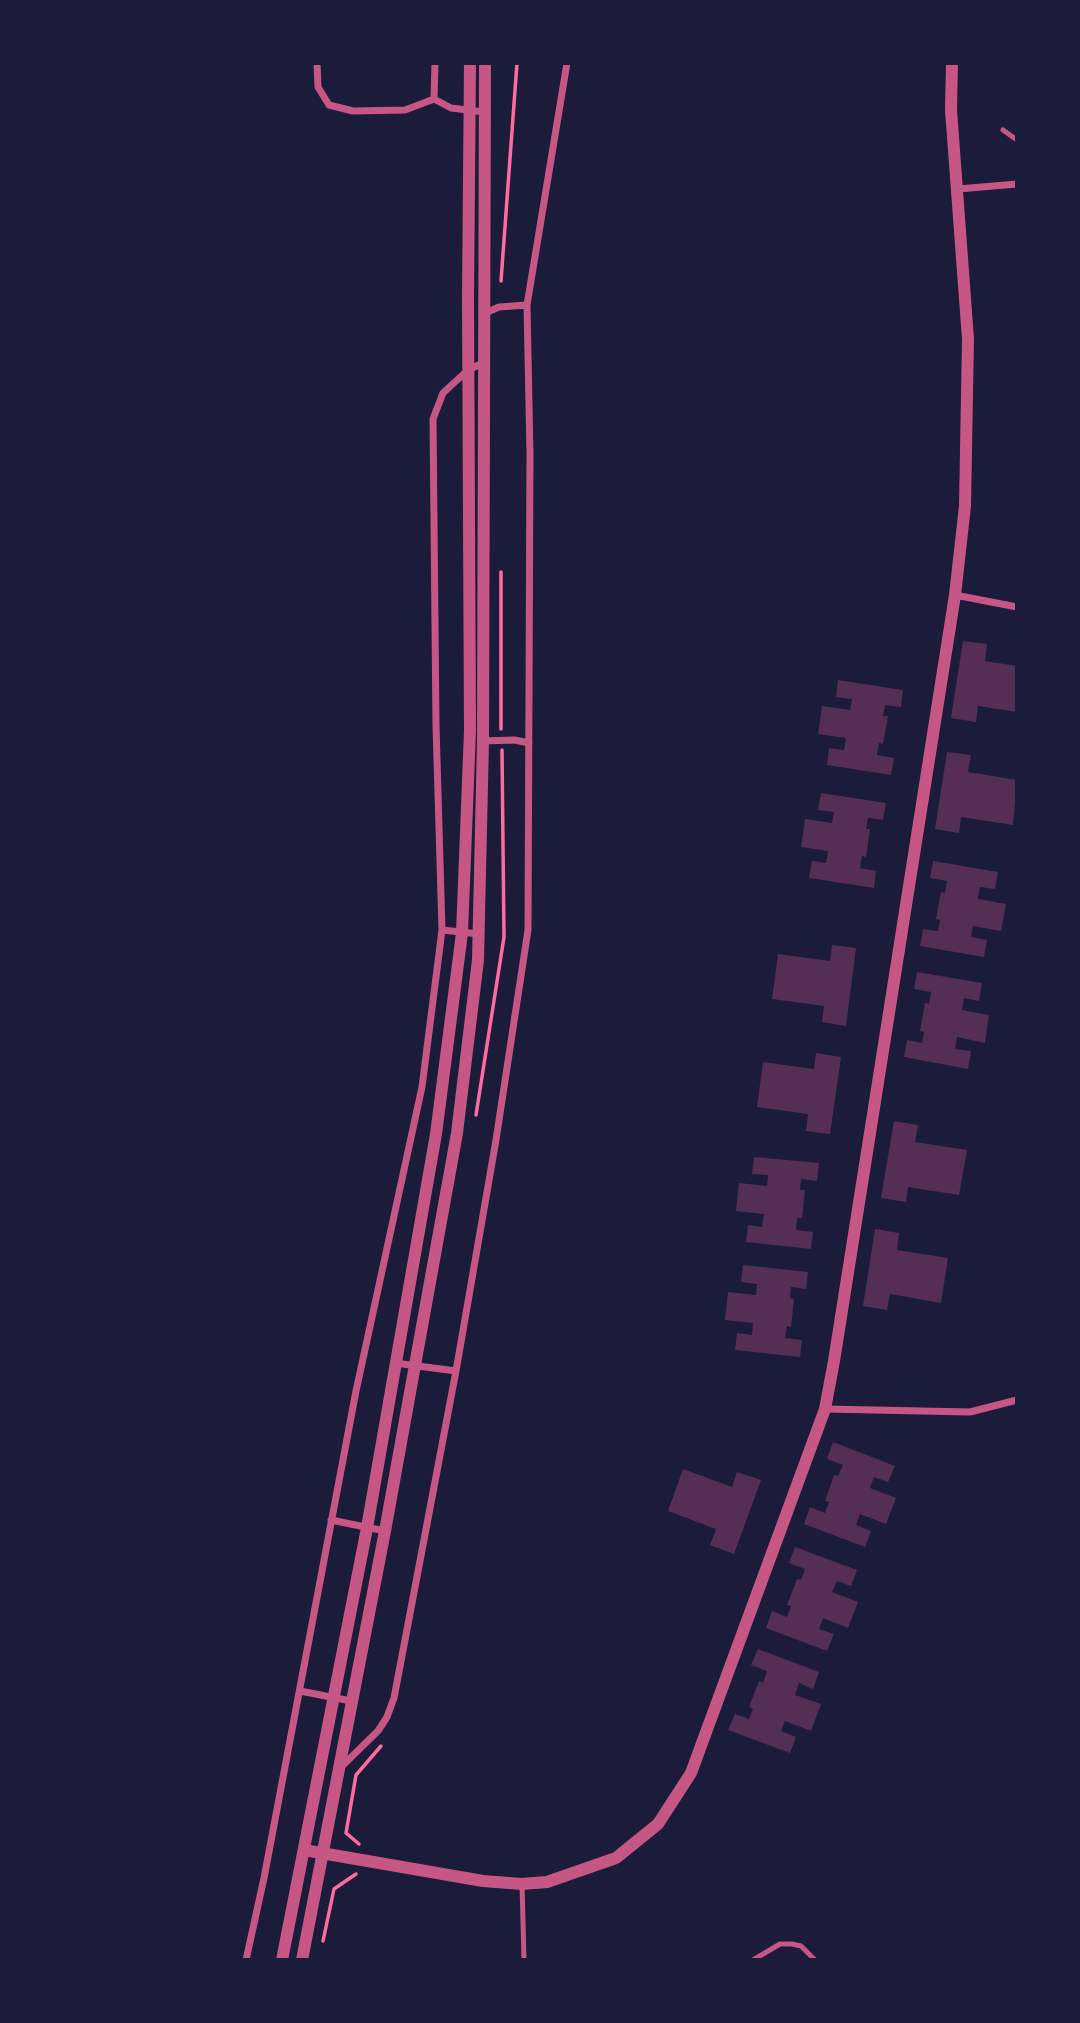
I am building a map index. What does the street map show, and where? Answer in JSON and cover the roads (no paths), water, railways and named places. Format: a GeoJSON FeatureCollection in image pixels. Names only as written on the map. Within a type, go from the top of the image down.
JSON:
{"type":"FeatureCollection","features":[{"type":"Feature","properties":{"kind":"street"},"geometry":{"type":"LineString","coordinates":[[317,63],[318,88],[329,105],[354,111],[405,110],[434,99],[451,108],[484,112]]}},
{"type":"Feature","properties":{"kind":"street"},"geometry":{"type":"LineString","coordinates":[[434,99],[435,63]]}},
{"type":"Feature","properties":{"kind":"street"},"geometry":{"type":"LineString","coordinates":[[302,1960],[385,1531],[457,1133],[478,960],[468,370],[470,63]]}},
{"type":"Feature","properties":{"kind":"street"},"geometry":{"type":"LineString","coordinates":[[282,1960],[368,1528],[436,1133],[463,933],[476,742],[485,63]]}},
{"type":"Feature","properties":{"kind":"street"},"geometry":{"type":"LineString","coordinates":[[338,1770],[378,1731],[394,1698],[456,1371],[496,1140],[528,930],[530,454],[527,304],[567,63]]}},
{"type":"Feature","properties":{"kind":"street"},"geometry":{"type":"LineString","coordinates":[[304,1850],[483,1881],[522,1884],[547,1882],[616,1858],[658,1824],[691,1773],[825,1409],[955,594],[965,506],[968,338],[951,110],[951,63]]}},
{"type":"Feature","properties":{"kind":"street"},"geometry":{"type":"LineString","coordinates":[[958,189],[1017,184]]}},
{"type":"Feature","properties":{"kind":"street"},"geometry":{"type":"LineString","coordinates":[[468,321],[499,307],[527,304]]}},
{"type":"Feature","properties":{"kind":"street"},"geometry":{"type":"LineString","coordinates":[[246,1960],[264,1878],[356,1391],[422,1087],[443,930],[436,725],[433,419],[443,393],[468,370],[483,363]]}},
{"type":"Feature","properties":{"kind":"street"},"geometry":{"type":"LineString","coordinates":[[955,594],[1017,607]]}},
{"type":"Feature","properties":{"kind":"street"},"geometry":{"type":"LineString","coordinates":[[476,742],[515,740],[529,743]]}},
{"type":"Feature","properties":{"kind":"street"},"geometry":{"type":"LineString","coordinates":[[443,930],[479,934]]}},
{"type":"Feature","properties":{"kind":"street"},"geometry":{"type":"LineString","coordinates":[[395,1363],[456,1371]]}},
{"type":"Feature","properties":{"kind":"street"},"geometry":{"type":"LineString","coordinates":[[825,1409],[970,1412],[1017,1400]]}},
{"type":"Feature","properties":{"kind":"street"},"geometry":{"type":"LineString","coordinates":[[331,1520],[385,1531]]}},
{"type":"Feature","properties":{"kind":"street"},"geometry":{"type":"LineString","coordinates":[[300,1691],[351,1701]]}},
{"type":"Feature","properties":{"kind":"lane"},"geometry":{"type":"LineString","coordinates":[[1003,130],[1017,140]]}},
{"type":"Feature","properties":{"kind":"lane"},"geometry":{"type":"LineString","coordinates":[[522,1884],[524,1960]]}},
{"type":"Feature","properties":{"kind":"lane"},"geometry":{"type":"LineString","coordinates":[[753,1960],[780,1944],[792,1944],[801,1946],[815,1960]]}}]}
